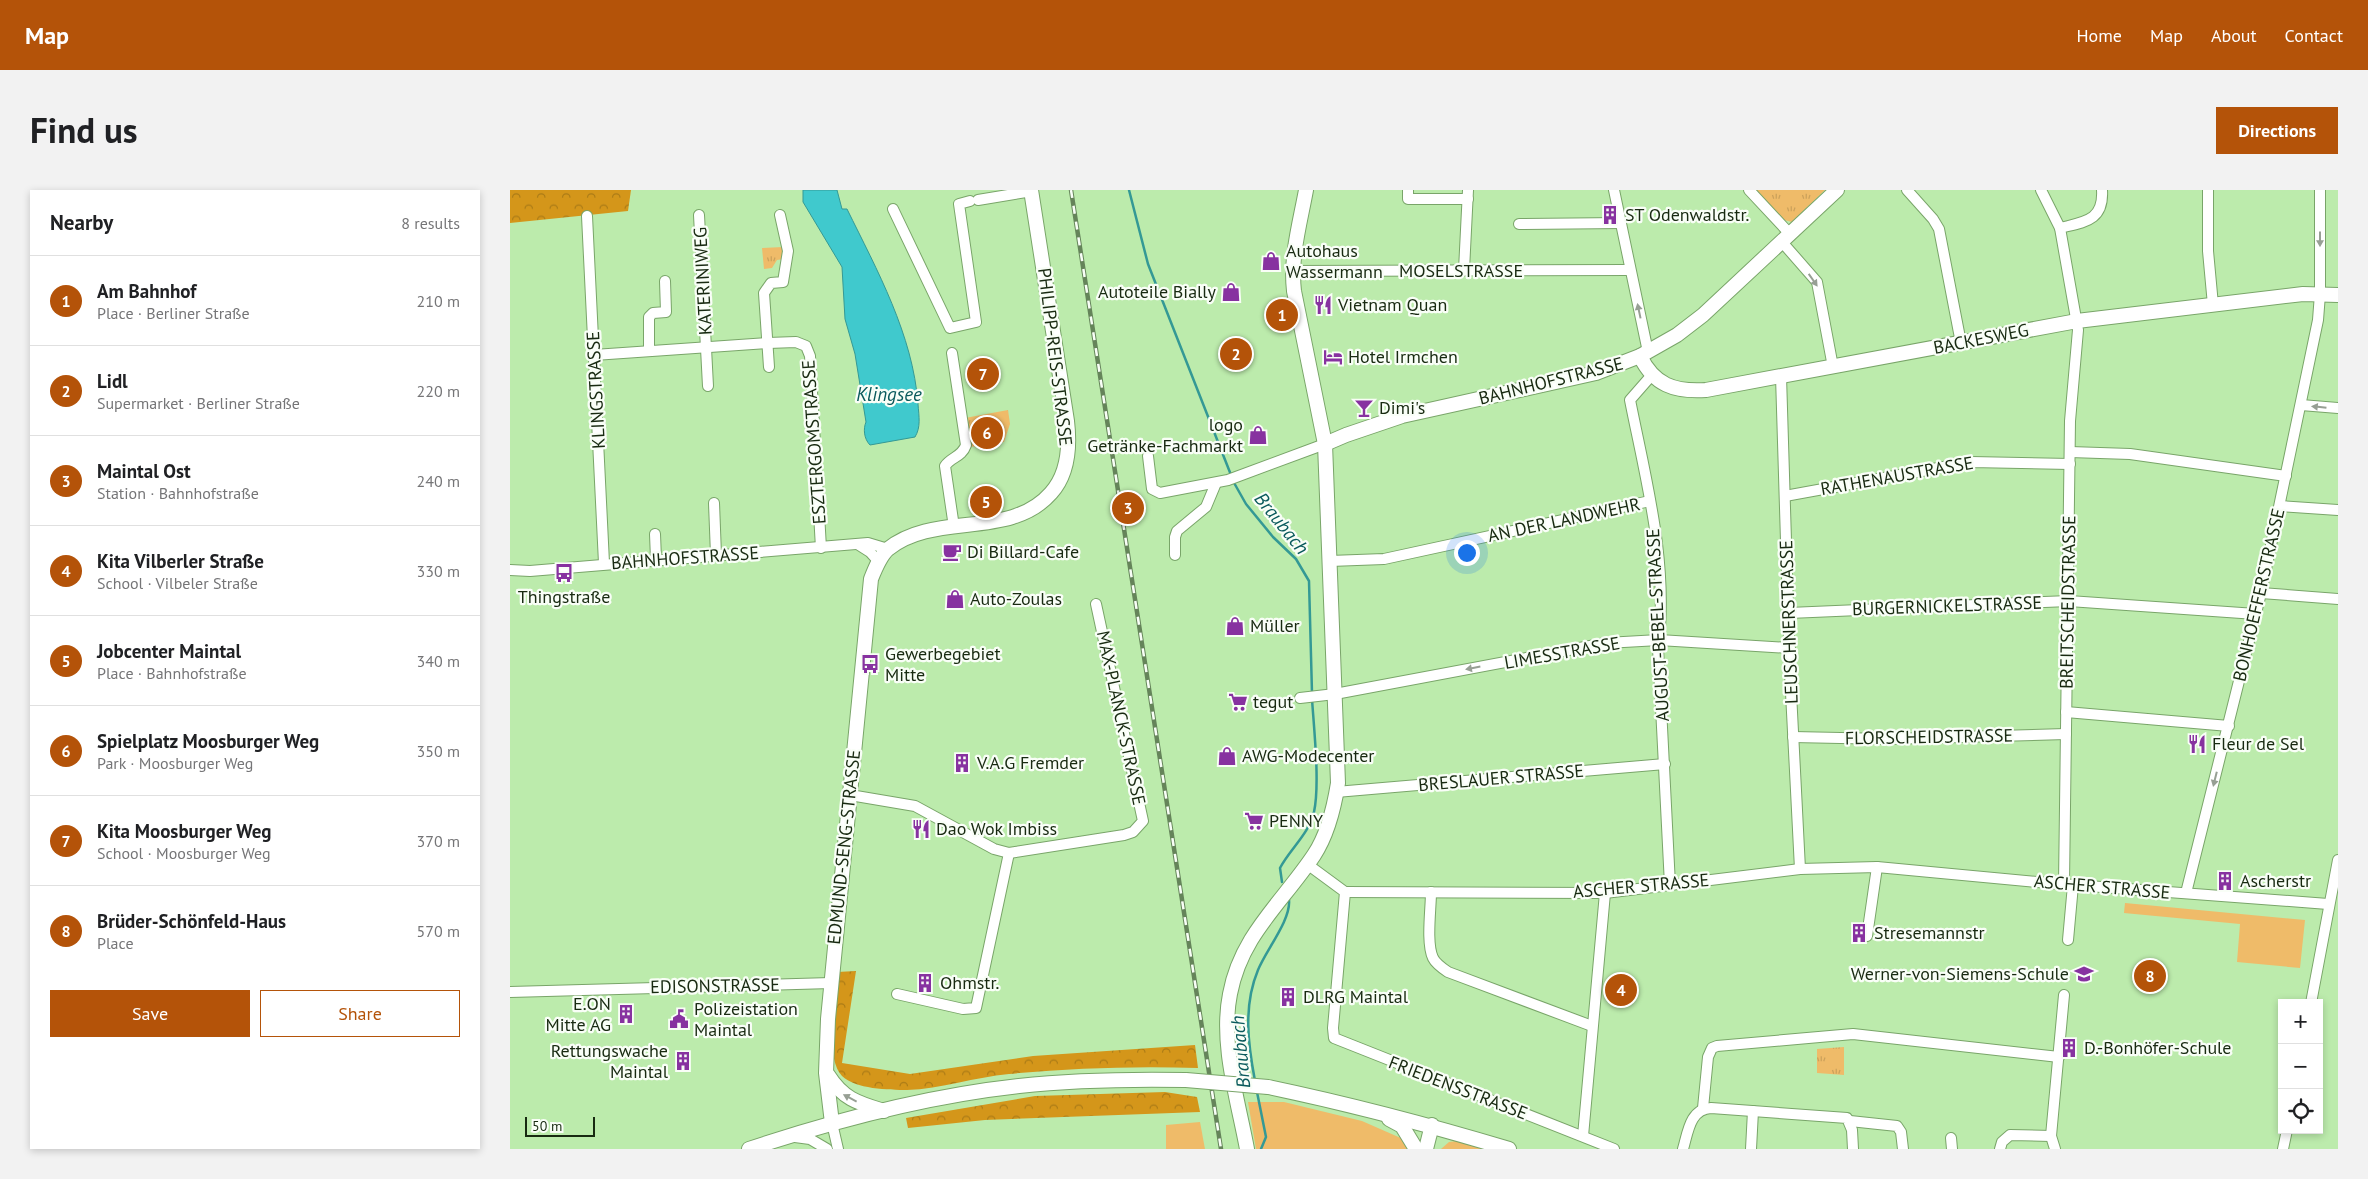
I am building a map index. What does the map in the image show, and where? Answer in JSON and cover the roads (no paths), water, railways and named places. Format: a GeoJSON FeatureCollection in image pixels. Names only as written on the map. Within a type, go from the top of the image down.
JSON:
{"type":"FeatureCollection","features":[{"type":"Feature","properties":{"kind":"street"},"geometry":{"type":"LineString","coordinates":[[1247,1149],[1229,1049],[1230,996],[1240,960],[1252,936],[1320,844],[1327,828],[1336,792],[1338,758],[1336,694],[1325,444],[1294,291],[1292,271],[1293,255],[1306,190]]}},
{"type":"Feature","properties":{"kind":"street"},"geometry":{"type":"LineString","coordinates":[[1408,190],[1408,199],[1468,195],[1464,270]]}},
{"type":"Feature","properties":{"kind":"street"},"geometry":{"type":"LineString","coordinates":[[1614,190],[1644,354],[1651,376]]}},
{"type":"Feature","properties":{"kind":"street"},"geometry":{"type":"LineString","coordinates":[[1750,190],[1816,282],[1833,366]]}},
{"type":"Feature","properties":{"kind":"street","name":"BAHNHOFSTRASSE"},"geometry":{"type":"LineString","coordinates":[[1148,456],[1152,489],[1156,492],[1216,483],[1240,476],[1346,435],[1402,416],[1596,373],[1644,354],[1688,328],[1837,190]]}},
{"type":"Feature","properties":{"kind":"street"},"geometry":{"type":"LineString","coordinates":[[1907,190],[1933,219],[1939,229],[1961,342]]}},
{"type":"Feature","properties":{"kind":"street","name":"BREITSCHEIDSTRASSE"},"geometry":{"type":"LineString","coordinates":[[2041,190],[2060,228],[2078,330],[2072,398],[2070,452],[2066,712],[2068,940]]}},
{"type":"Feature","properties":{"kind":"street"},"geometry":{"type":"LineString","coordinates":[[2060,228],[2092,219],[2098,210],[2102,190]]}},
{"type":"Feature","properties":{"kind":"street"},"geometry":{"type":"LineString","coordinates":[[2208,190],[2208,251],[2214,305]]}},
{"type":"Feature","properties":{"kind":"street","name":"BONHOEFFERSTRASSE"},"geometry":{"type":"LineString","coordinates":[[2186,893],[2261,593],[2318,320],[2320,294],[2320,190]]}},
{"type":"Feature","properties":{"kind":"street"},"geometry":{"type":"LineString","coordinates":[[893,209],[950,328],[976,322],[959,204],[1031,191]]}},
{"type":"Feature","properties":{"kind":"street","name":"PHILIPP-REIS-STRASSE"},"geometry":{"type":"LineString","coordinates":[[954,527],[1005,519],[1030,511],[1042,504],[1058,484],[1065,466],[1068,440],[1031,191]]}},
{"type":"Feature","properties":{"kind":"street","name":"KATERINIWEG"},"geometry":{"type":"LineString","coordinates":[[699,215],[707,347]]}},
{"type":"Feature","properties":{"kind":"street"},"geometry":{"type":"LineString","coordinates":[[769,367],[764,293],[771,283],[783,282],[788,251],[780,215]]}},
{"type":"Feature","properties":{"kind":"street","name":"KLINGSTRASSE"},"geometry":{"type":"LineString","coordinates":[[587,216],[604,564]]}},
{"type":"Feature","properties":{"kind":"street"},"geometry":{"type":"LineString","coordinates":[[1520,224],[1621,223]]}},
{"type":"Feature","properties":{"kind":"street","name":"MOSELSTRASSE"},"geometry":{"type":"LineString","coordinates":[[1292,271],[1630,270]]}},
{"type":"Feature","properties":{"kind":"street"},"geometry":{"type":"LineString","coordinates":[[649,351],[648,317],[653,313],[666,312],[665,281]]}},
{"type":"Feature","properties":{"kind":"street","name":"BACKESWEG"},"geometry":{"type":"LineString","coordinates":[[1651,376],[1667,385],[1695,390],[1716,388],[2077,321],[2303,294],[2338,294]]}},
{"type":"Feature","properties":{"kind":"street","name":"ESZTERGOMSTRASSE"},"geometry":{"type":"LineString","coordinates":[[594,354],[768,343],[802,343],[808,350],[821,548]]}},
{"type":"Feature","properties":{"kind":"street"},"geometry":{"type":"LineString","coordinates":[[707,347],[708,386]]}},
{"type":"Feature","properties":{"kind":"street"},"geometry":{"type":"LineString","coordinates":[[888,549],[922,533],[954,527],[945,466],[963,453],[966,445],[952,353]]}},
{"type":"Feature","properties":{"kind":"street","name":"AUGUST-BEBEL-STRASSE"},"geometry":{"type":"LineString","coordinates":[[1651,376],[1630,400],[1650,501],[1659,568],[1659,640],[1670,885]]}},
{"type":"Feature","properties":{"kind":"street","name":"LEUSCHNERSTRASSE"},"geometry":{"type":"LineString","coordinates":[[1781,376],[1793,737],[1800,869]]}},
{"type":"Feature","properties":{"kind":"street"},"geometry":{"type":"LineString","coordinates":[[2301,405],[2338,408]]}},
{"type":"Feature","properties":{"kind":"street"},"geometry":{"type":"LineString","coordinates":[[2070,452],[2130,454],[2286,476]]}},
{"type":"Feature","properties":{"kind":"street","name":"RATHENAUSTRASSE"},"geometry":{"type":"LineString","coordinates":[[1785,496],[1971,462],[2070,464]]}},
{"type":"Feature","properties":{"kind":"street"},"geometry":{"type":"LineString","coordinates":[[1175,555],[1177,531],[1206,507],[1216,483]]}},
{"type":"Feature","properties":{"kind":"street","name":"AN DER LANDWEHR"},"geometry":{"type":"LineString","coordinates":[[1330,560],[1384,559],[1650,501]]}},
{"type":"Feature","properties":{"kind":"street"},"geometry":{"type":"LineString","coordinates":[[714,503],[716,555]]}},
{"type":"Feature","properties":{"kind":"street"},"geometry":{"type":"LineString","coordinates":[[2280,506],[2338,510]]}},
{"type":"Feature","properties":{"kind":"street"},"geometry":{"type":"LineString","coordinates":[[654,534],[656,559]]}},
{"type":"Feature","properties":{"kind":"street","name":"BAHNHOFSTRASSE"},"geometry":{"type":"LineString","coordinates":[[510,570],[530,571],[656,559],[868,543],[888,549]]}},
{"type":"Feature","properties":{"kind":"street"},"geometry":{"type":"LineString","coordinates":[[859,545],[879,562]]}},
{"type":"Feature","properties":{"kind":"street","name":"EDMUND-SENG-STRASSE"},"geometry":{"type":"LineString","coordinates":[[838,1149],[832,1123],[826,1073],[830,983],[869,590],[879,562],[888,549]]}},
{"type":"Feature","properties":{"kind":"street"},"geometry":{"type":"LineString","coordinates":[[2261,593],[2338,599]]}},
{"type":"Feature","properties":{"kind":"street","name":"BURGERNICKELSTRASSE"},"geometry":{"type":"LineString","coordinates":[[1789,613],[2069,601],[2256,614]]}},
{"type":"Feature","properties":{"kind":"street","name":"MAX-PLANCK-STRASSE"},"geometry":{"type":"LineString","coordinates":[[1009,853],[1124,835],[1136,830],[1143,821],[1096,604]]}},
{"type":"Feature","properties":{"kind":"street","name":"LIMESSTRASSE"},"geometry":{"type":"LineString","coordinates":[[1300,698],[1336,694],[1606,643],[1659,640],[1790,648]]}},
{"type":"Feature","properties":{"kind":"street"},"geometry":{"type":"LineString","coordinates":[[2066,712],[2228,729]]}},
{"type":"Feature","properties":{"kind":"street","name":"FLORSCHEIDSTRASSE"},"geometry":{"type":"LineString","coordinates":[[1793,737],[1888,739],[2066,734]]}},
{"type":"Feature","properties":{"kind":"street","name":"BRESLAUER STRASSE"},"geometry":{"type":"LineString","coordinates":[[1336,792],[1665,764]]}},
{"type":"Feature","properties":{"kind":"street"},"geometry":{"type":"LineString","coordinates":[[850,795],[915,806],[994,850],[1009,853],[976,1008],[963,1009],[897,994]]}},
{"type":"Feature","properties":{"kind":"street"},"geometry":{"type":"LineString","coordinates":[[2312,999],[2328,904],[2338,860]]}},
{"type":"Feature","properties":{"kind":"street"},"geometry":{"type":"LineString","coordinates":[[1307,864],[1346,892]]}},
{"type":"Feature","properties":{"kind":"street"},"geometry":{"type":"LineString","coordinates":[[1868,936],[1877,867]]}},
{"type":"Feature","properties":{"kind":"street","name":"ASCHER STRASSE"},"geometry":{"type":"LineString","coordinates":[[1346,892],[1605,893],[1800,869],[1877,867],[2328,904]]}},
{"type":"Feature","properties":{"kind":"street","name":"FRIEDENSSTRASSE"},"geometry":{"type":"LineString","coordinates":[[1346,892],[1333,1028],[1334,1038],[1614,1149]]}},
{"type":"Feature","properties":{"kind":"street"},"geometry":{"type":"LineString","coordinates":[[1431,892],[1431,951],[1436,963],[1448,972],[1592,1026]]}},
{"type":"Feature","properties":{"kind":"street"},"geometry":{"type":"LineString","coordinates":[[1582,1136],[1605,893]]}},
{"type":"Feature","properties":{"kind":"street","name":"EDISONSTRASSE"},"geometry":{"type":"LineString","coordinates":[[510,992],[830,983]]}},
{"type":"Feature","properties":{"kind":"street"},"geometry":{"type":"LineString","coordinates":[[2054,1149],[2051,1136],[2064,995]]}},
{"type":"Feature","properties":{"kind":"street"},"geometry":{"type":"LineString","coordinates":[[1683,1149],[1694,1116],[1703,1108],[1708,1057],[1712,1048],[1717,1046],[1853,1034],[2059,1056]]}},
{"type":"Feature","properties":{"kind":"street"},"geometry":{"type":"LineString","coordinates":[[826,1073],[836,1088],[848,1098],[884,1111]]}},
{"type":"Feature","properties":{"kind":"street"},"geometry":{"type":"LineString","coordinates":[[749,1149],[832,1123],[884,1111],[1016,1086],[1071,1081],[1186,1080],[1268,1087],[1432,1125],[1509,1149]]}},
{"type":"Feature","properties":{"kind":"street"},"geometry":{"type":"LineString","coordinates":[[1703,1108],[1842,1116],[1850,1121],[1897,1126],[1902,1132],[1903,1149]]}},
{"type":"Feature","properties":{"kind":"street"},"geometry":{"type":"LineString","coordinates":[[1376,1111],[1402,1126],[1416,1149]]}},
{"type":"Feature","properties":{"kind":"street"},"geometry":{"type":"LineString","coordinates":[[1751,1149],[1753,1111]]}},
{"type":"Feature","properties":{"kind":"street"},"geometry":{"type":"LineString","coordinates":[[1850,1121],[1853,1149]]}},
{"type":"Feature","properties":{"kind":"street"},"geometry":{"type":"LineString","coordinates":[[1426,1149],[1432,1125]]}},
{"type":"Feature","properties":{"kind":"street"},"geometry":{"type":"LineString","coordinates":[[2283,1149],[2286,1134]]}},
{"type":"Feature","properties":{"kind":"street"},"geometry":{"type":"LineString","coordinates":[[2000,1149],[2002,1142],[2010,1135],[2051,1136]]}},
{"type":"Feature","properties":{"kind":"street"},"geometry":{"type":"LineString","coordinates":[[789,1136],[810,1139],[827,1149]]}},
{"type":"Feature","properties":{"kind":"street"},"geometry":{"type":"LineString","coordinates":[[1951,1138],[1952,1149]]}},
{"type":"Feature","properties":{"kind":"water","name":"Klingsee"},"geometry":{"type":"Polygon","coordinates":[[[803,190],[837,190],[842,209],[847,209],[881,279],[901,328],[915,378],[919,422],[915,437],[870,445],[866,440],[864,431],[866,422],[855,354],[845,319],[842,267],[803,202],[803,190]]]}},
{"type":"Feature","properties":{"kind":"waterway","name":"Braubach"},"geometry":{"type":"LineString","coordinates":[[1129,190],[1148,264],[1231,475]]}},
{"type":"Feature","properties":{"kind":"waterway","name":"Braubach"},"geometry":{"type":"LineString","coordinates":[[1233,481],[1246,504],[1273,537],[1296,559],[1309,581],[1312,693]]}},
{"type":"Feature","properties":{"kind":"waterway","name":"Braubach"},"geometry":{"type":"LineString","coordinates":[[1282,882],[1280,868],[1312,820],[1316,800],[1317,772],[1312,699]]}},
{"type":"Feature","properties":{"kind":"waterway","name":"Braubach"},"geometry":{"type":"LineString","coordinates":[[1255,1081],[1248,1025],[1250,997],[1258,970],[1286,917],[1289,900]]}},
{"type":"Feature","properties":{"kind":"waterway","name":"Braubach"},"geometry":{"type":"LineString","coordinates":[[1257,1092],[1266,1137],[1261,1149]]}},
{"type":"Feature","properties":{"kind":"railway"},"geometry":{"type":"LineString","coordinates":[[1071,190],[1221,1149]]}},
{"type":"Feature","properties":{"kind":"place","name":"ST Odenwaldstr."},"geometry":{"type":"Point","coordinates":[1610,215]}},
{"type":"Feature","properties":{"kind":"place","name":"Autohaus Wassermann"},"geometry":{"type":"Point","coordinates":[1271,261]}},
{"type":"Feature","properties":{"kind":"place","name":"Autoteile Bially"},"geometry":{"type":"Point","coordinates":[1231,292]}},
{"type":"Feature","properties":{"kind":"place","name":"Vietnam Quan"},"geometry":{"type":"Point","coordinates":[1323,305]}},
{"type":"Feature","properties":{"kind":"place","name":"Am Bahnhof"},"geometry":{"type":"Point","coordinates":[1282,315]}},
{"type":"Feature","properties":{"kind":"place","name":"Lidl"},"geometry":{"type":"Point","coordinates":[1236,354]}},
{"type":"Feature","properties":{"kind":"place","name":"Hotel Irmchen"},"geometry":{"type":"Point","coordinates":[1333,357]}},
{"type":"Feature","properties":{"kind":"place","name":"Kita Moosburger Weg"},"geometry":{"type":"Point","coordinates":[983,374]}},
{"type":"Feature","properties":{"kind":"place","name":"Dimi's"},"geometry":{"type":"Point","coordinates":[1364,408]}},
{"type":"Feature","properties":{"kind":"place","name":"Spielplatz Moosburger Weg"},"geometry":{"type":"Point","coordinates":[987,433]}},
{"type":"Feature","properties":{"kind":"place","name":"logo Getränke-Fachmarkt"},"geometry":{"type":"Point","coordinates":[1258,435]}},
{"type":"Feature","properties":{"kind":"place","name":"Jobcenter Maintal"},"geometry":{"type":"Point","coordinates":[986,502]}},
{"type":"Feature","properties":{"kind":"place","name":"Maintal Ost"},"geometry":{"type":"Point","coordinates":[1128,508]}},
{"type":"Feature","properties":{"kind":"place","name":"Di Billard-Cafe"},"geometry":{"type":"Point","coordinates":[952,552]}},
{"type":"Feature","properties":{"kind":"place","name":"Thingstraße"},"geometry":{"type":"Point","coordinates":[564,573]}},
{"type":"Feature","properties":{"kind":"place","name":"Auto-Zoulas"},"geometry":{"type":"Point","coordinates":[955,599]}},
{"type":"Feature","properties":{"kind":"place","name":"Müller"},"geometry":{"type":"Point","coordinates":[1235,626]}},
{"type":"Feature","properties":{"kind":"place","name":"Gewerbegebiet Mitte"},"geometry":{"type":"Point","coordinates":[870,664]}},
{"type":"Feature","properties":{"kind":"place","name":"tegut"},"geometry":{"type":"Point","coordinates":[1238,702]}},
{"type":"Feature","properties":{"kind":"place","name":"Fleur de Sel"},"geometry":{"type":"Point","coordinates":[2197,744]}},
{"type":"Feature","properties":{"kind":"place","name":"AWG-Modecenter"},"geometry":{"type":"Point","coordinates":[1227,756]}},
{"type":"Feature","properties":{"kind":"place","name":"V.A.G Fremder"},"geometry":{"type":"Point","coordinates":[962,763]}},
{"type":"Feature","properties":{"kind":"place","name":"PENNY"},"geometry":{"type":"Point","coordinates":[1254,821]}},
{"type":"Feature","properties":{"kind":"place","name":"Dao Wok Imbiss"},"geometry":{"type":"Point","coordinates":[921,829]}},
{"type":"Feature","properties":{"kind":"place","name":"Ascherstr"},"geometry":{"type":"Point","coordinates":[2225,881]}},
{"type":"Feature","properties":{"kind":"place","name":"Stresemannstr"},"geometry":{"type":"Point","coordinates":[1859,933]}},
{"type":"Feature","properties":{"kind":"place","name":"Werner-von-Siemens-Schule"},"geometry":{"type":"Point","coordinates":[2084,974]}},
{"type":"Feature","properties":{"kind":"place","name":"Brüder-Schönfeld-Haus"},"geometry":{"type":"Point","coordinates":[2150,976]}},
{"type":"Feature","properties":{"kind":"place","name":"Ohmstr."},"geometry":{"type":"Point","coordinates":[925,983]}},
{"type":"Feature","properties":{"kind":"place","name":"Kita Vilberler Straße"},"geometry":{"type":"Point","coordinates":[1621,990]}},
{"type":"Feature","properties":{"kind":"place","name":"DLRG Maintal"},"geometry":{"type":"Point","coordinates":[1288,997]}},
{"type":"Feature","properties":{"kind":"place","name":"E.ON Mitte AG"},"geometry":{"type":"Point","coordinates":[626,1014]}},
{"type":"Feature","properties":{"kind":"place","name":"Polizeistation Maintal"},"geometry":{"type":"Point","coordinates":[679,1019]}},
{"type":"Feature","properties":{"kind":"place","name":"D.-Bonhöfer-Schule"},"geometry":{"type":"Point","coordinates":[2069,1048]}},
{"type":"Feature","properties":{"kind":"place","name":"Rettungswache Maintal"},"geometry":{"type":"Point","coordinates":[683,1061]}}]}
